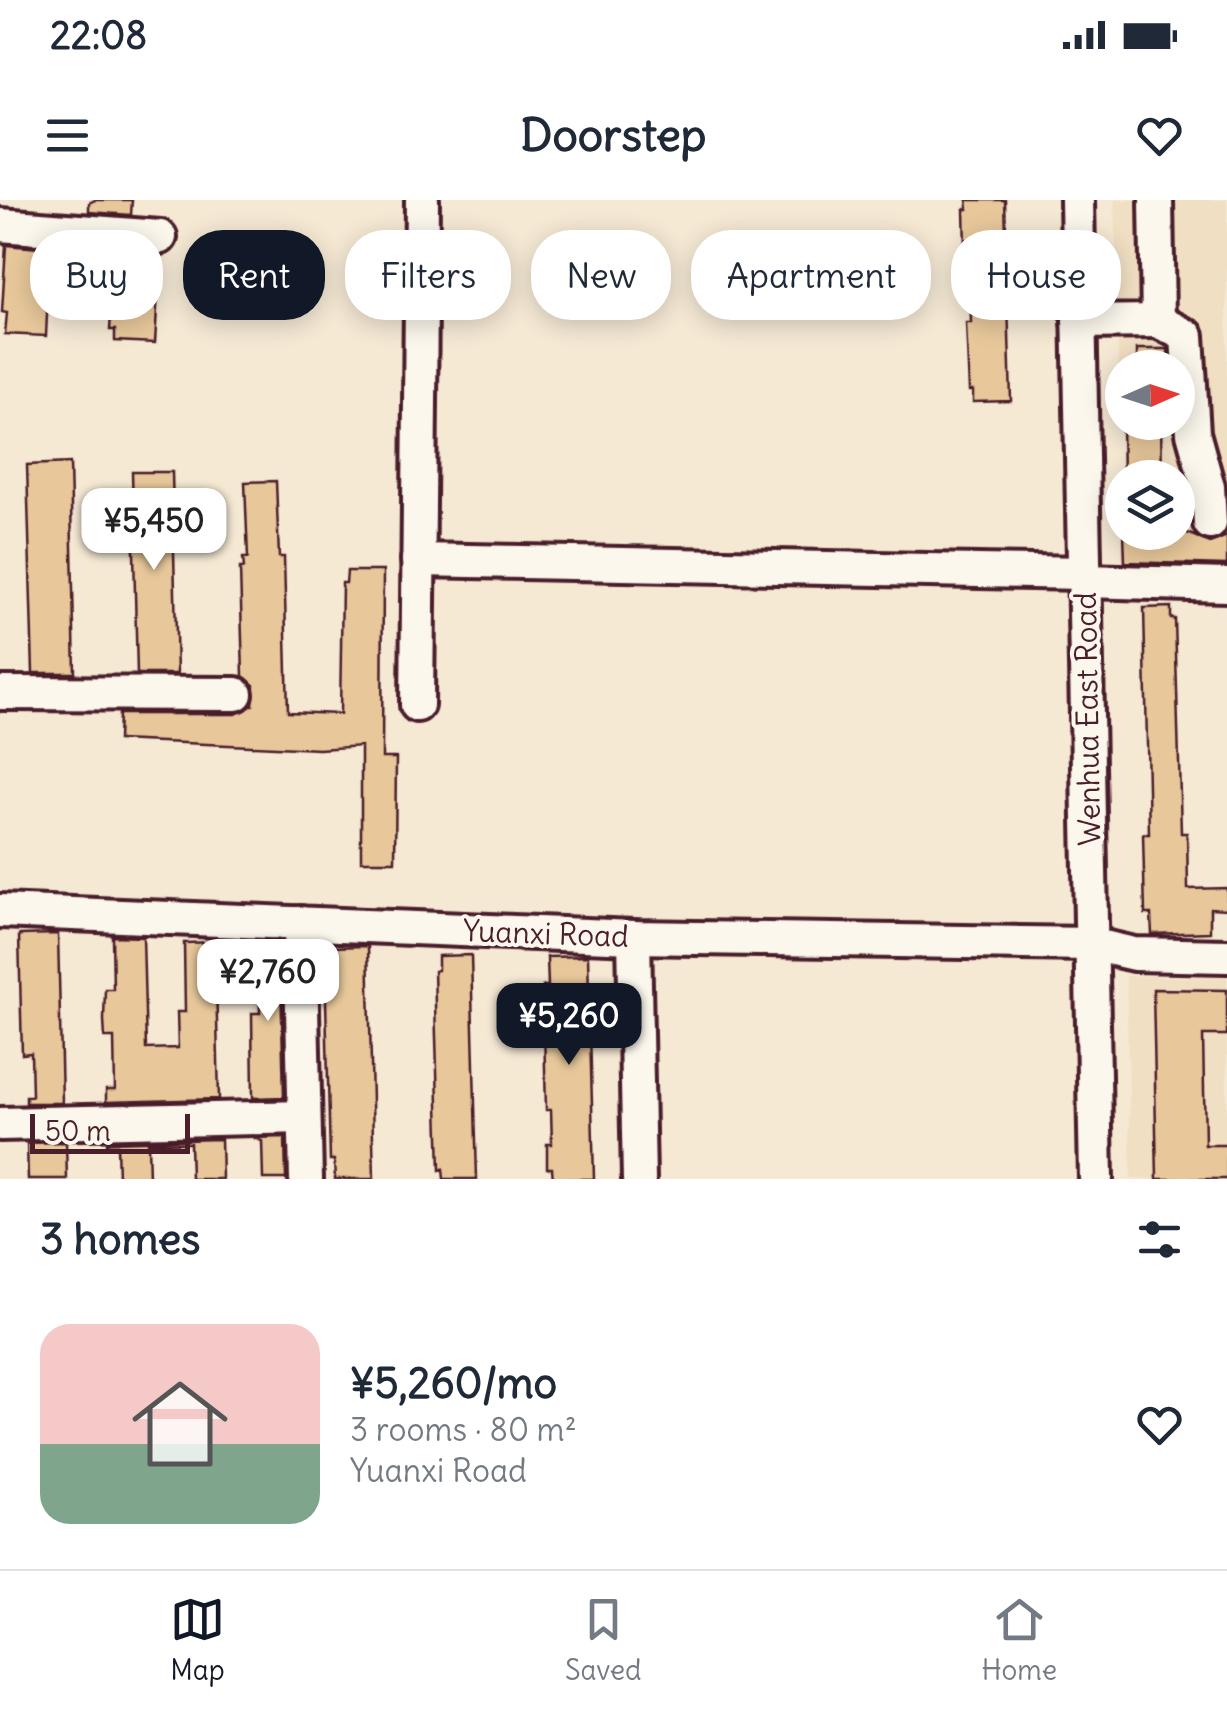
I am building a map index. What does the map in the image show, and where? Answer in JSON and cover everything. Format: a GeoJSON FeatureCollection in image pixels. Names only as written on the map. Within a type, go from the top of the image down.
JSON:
{"type":"FeatureCollection","features":[{"type":"Feature","properties":{"kind":"street"},"geometry":{"type":"LineString","coordinates":[[416,706],[422,200]]}},
{"type":"Feature","properties":{"kind":"street","name":"Wenhua East Road"},"geometry":{"type":"LineString","coordinates":[[1077,200],[1096,1179]]}},
{"type":"Feature","properties":{"kind":"street"},"geometry":{"type":"LineString","coordinates":[[1156,200],[1158,321]]}},
{"type":"Feature","properties":{"kind":"street"},"geometry":{"type":"LineString","coordinates":[[0,225],[67,230]]}},
{"type":"Feature","properties":{"kind":"street"},"geometry":{"type":"LineString","coordinates":[[1080,322],[1158,321],[1187,336],[1193,433],[1208,487],[1210,524]]}},
{"type":"Feature","properties":{"kind":"street"},"geometry":{"type":"LineString","coordinates":[[418,560],[1084,577],[1227,585]]}},
{"type":"Feature","properties":{"kind":"street"},"geometry":{"type":"LineString","coordinates":[[0,693],[236,694]]}},
{"type":"Feature","properties":{"kind":"street","name":"Yuanxi Road"},"geometry":{"type":"LineString","coordinates":[[0,911],[634,937],[1091,944],[1134,954],[1227,956]]}},
{"type":"Feature","properties":{"kind":"street"},"geometry":{"type":"LineString","coordinates":[[300,923],[306,1179]]}},
{"type":"Feature","properties":{"kind":"street"},"geometry":{"type":"LineString","coordinates":[[634,937],[639,1179]]}},
{"type":"Feature","properties":{"kind":"street"},"geometry":{"type":"LineString","coordinates":[[0,1124],[304,1116]]}},
{"type":"Feature","properties":{"kind":"shaded area"},"geometry":{"type":"Polygon","coordinates":[[[1115,200],[1227,200],[1227,574],[1122,569],[1122,550],[1195,550],[1195,460],[1120,460],[1120,440],[1195,440],[1195,350],[1118,350],[1121,230],[1116,230],[1115,200]]]}},
{"type":"Feature","properties":{"kind":"shaded area"},"geometry":{"type":"Polygon","coordinates":[[[1126,976],[1227,977],[1227,1179],[1131,1179],[1126,976]]]}},
{"type":"Feature","properties":{"kind":"building"},"geometry":{"type":"Polygon","coordinates":[[[132,200],[131,215],[89,212],[89,203],[132,200]]]}},
{"type":"Feature","properties":{"kind":"building"},"geometry":{"type":"Polygon","coordinates":[[[967,200],[1005,200],[1006,230],[965,230],[964,209],[968,209],[967,200]]]}},
{"type":"Feature","properties":{"kind":"building"},"geometry":{"type":"Polygon","coordinates":[[[6,245],[30,247],[30,320],[47,320],[46,336],[5,334],[7,313],[2,312],[6,245]]]}},
{"type":"Feature","properties":{"kind":"building"},"geometry":{"type":"Polygon","coordinates":[[[111,320],[156,320],[155,343],[115,341],[115,330],[110,330],[111,320]]]}},
{"type":"Feature","properties":{"kind":"building"},"geometry":{"type":"Polygon","coordinates":[[[1009,320],[1011,401],[973,402],[973,391],[969,391],[966,323],[1009,320]]]}},
{"type":"Feature","properties":{"kind":"building"},"geometry":{"type":"Polygon","coordinates":[[[1122,440],[1161,440],[1162,460],[1123,460],[1122,440]]]}},
{"type":"Feature","properties":{"kind":"building"},"geometry":{"type":"Polygon","coordinates":[[[70,463],[75,673],[33,673],[27,465],[70,463]]]}},
{"type":"Feature","properties":{"kind":"building"},"geometry":{"type":"Polygon","coordinates":[[[132,472],[172,472],[177,674],[137,674],[132,472]]]}},
{"type":"Feature","properties":{"kind":"building"},"geometry":{"type":"Polygon","coordinates":[[[276,481],[279,557],[284,557],[288,712],[340,714],[342,583],[346,583],[347,571],[383,571],[382,758],[396,758],[395,861],[361,861],[361,746],[319,749],[118,740],[119,714],[236,714],[253,705],[254,685],[243,676],[240,568],[244,568],[243,558],[248,558],[245,482],[276,481]]]}},
{"type":"Feature","properties":{"kind":"building"},"geometry":{"type":"Polygon","coordinates":[[[1195,536],[1210,543],[1227,536],[1227,565],[1125,562],[1125,550],[1195,550],[1195,536]]]}},
{"type":"Feature","properties":{"kind":"building"},"geometry":{"type":"Polygon","coordinates":[[[1171,607],[1171,619],[1175,619],[1181,833],[1187,833],[1188,889],[1227,888],[1227,909],[1210,908],[1210,932],[1152,934],[1151,914],[1145,914],[1143,834],[1149,834],[1144,608],[1171,607]]]}},
{"type":"Feature","properties":{"kind":"building"},"geometry":{"type":"Polygon","coordinates":[[[58,934],[62,1103],[26,1103],[26,1096],[32,1096],[31,1053],[22,1054],[19,935],[58,934]]]}},
{"type":"Feature","properties":{"kind":"building"},"geometry":{"type":"Polygon","coordinates":[[[112,936],[143,937],[146,1049],[178,1048],[177,1012],[185,1012],[184,943],[215,942],[219,1099],[106,1102],[106,1090],[115,1090],[114,1038],[105,1038],[104,1020],[105,989],[113,989],[112,936]]]}},
{"type":"Feature","properties":{"kind":"building"},"geometry":{"type":"Polygon","coordinates":[[[280,944],[284,1097],[253,1098],[252,1013],[260,1013],[258,961],[248,961],[248,945],[280,944]]]}},
{"type":"Feature","properties":{"kind":"building"},"geometry":{"type":"Polygon","coordinates":[[[368,946],[374,1179],[335,1179],[334,1160],[330,1160],[325,961],[329,961],[329,947],[368,946]]]}},
{"type":"Feature","properties":{"kind":"building"},"geometry":{"type":"Polygon","coordinates":[[[471,955],[477,1179],[444,1179],[443,1169],[440,1170],[434,971],[438,970],[438,956],[471,955]]]}},
{"type":"Feature","properties":{"kind":"building"},"geometry":{"type":"Polygon","coordinates":[[[588,956],[594,1179],[553,1179],[552,1168],[547,1168],[547,1144],[552,1144],[551,1110],[546,1110],[543,986],[548,986],[547,957],[588,956]]]}},
{"type":"Feature","properties":{"kind":"building"},"geometry":{"type":"Polygon","coordinates":[[[1153,989],[1227,990],[1227,1035],[1203,1035],[1205,1145],[1227,1145],[1227,1179],[1157,1179],[1153,989]]]}},
{"type":"Feature","properties":{"kind":"building"},"geometry":{"type":"Polygon","coordinates":[[[285,1137],[286,1179],[263,1179],[262,1141],[254,1138],[285,1137]]]}},
{"type":"Feature","properties":{"kind":"building"},"geometry":{"type":"Polygon","coordinates":[[[221,1139],[222,1179],[191,1179],[190,1143],[148,1143],[149,1179],[118,1179],[117,1145],[107,1145],[107,1142],[221,1139]]]}},
{"type":"Feature","properties":{"kind":"building"},"geometry":{"type":"Polygon","coordinates":[[[66,1142],[67,1179],[28,1179],[27,1143],[66,1142]]]}}]}
